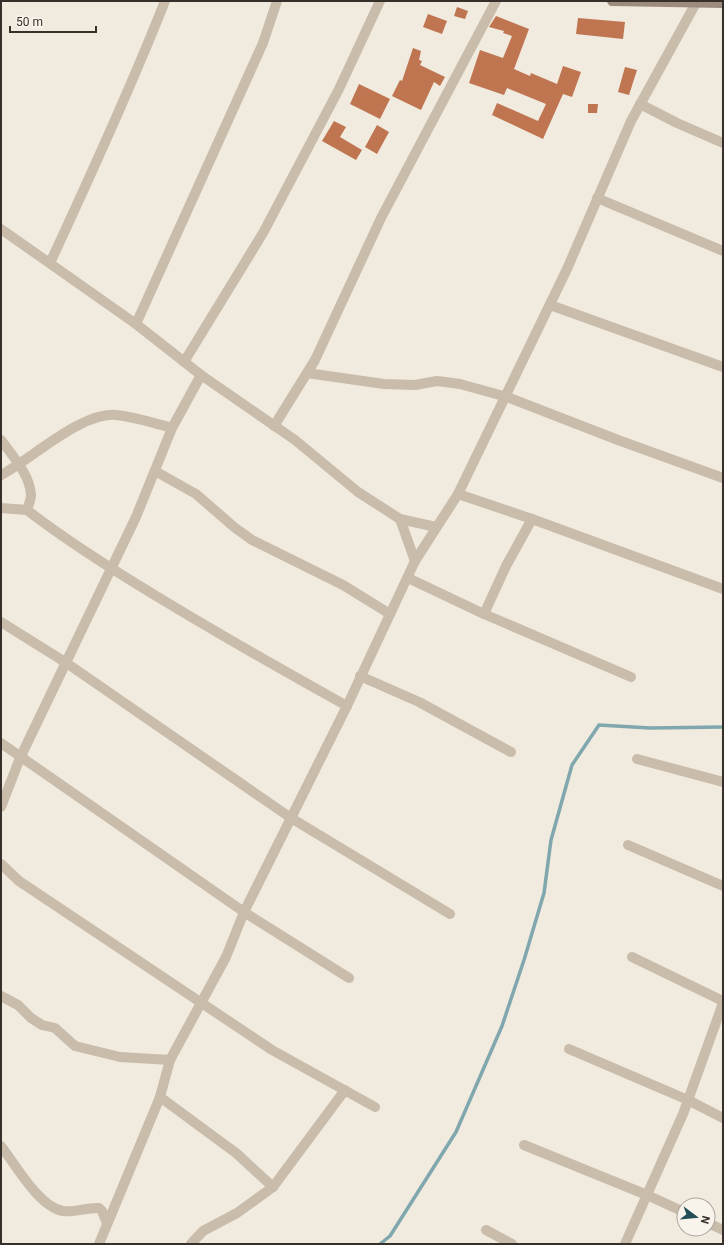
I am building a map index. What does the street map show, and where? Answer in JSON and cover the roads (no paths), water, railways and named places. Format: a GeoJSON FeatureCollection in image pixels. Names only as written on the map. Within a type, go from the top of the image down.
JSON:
{"type":"FeatureCollection","features":[{"type":"Feature","properties":{"kind":"street"},"geometry":{"type":"LineString","coordinates":[[50,264],[139,69],[165,1]]}},
{"type":"Feature","properties":{"kind":"street"},"geometry":{"type":"LineString","coordinates":[[136,324],[263,43],[277,1]]}},
{"type":"Feature","properties":{"kind":"street"},"geometry":{"type":"LineString","coordinates":[[184,362],[263,233],[339,90],[380,1]]}},
{"type":"Feature","properties":{"kind":"street"},"geometry":{"type":"LineString","coordinates":[[274,426],[315,360],[382,218],[496,1]]}},
{"type":"Feature","properties":{"kind":"street"},"geometry":{"type":"LineString","coordinates":[[612,1],[697,2],[723,4]]}},
{"type":"Feature","properties":{"kind":"street"},"geometry":{"type":"LineString","coordinates":[[99,1244],[160,1096],[170,1060],[226,957],[244,912],[347,706],[415,561],[458,494],[550,305],[640,104],[697,2]]}},
{"type":"Feature","properties":{"kind":"street"},"geometry":{"type":"LineString","coordinates":[[640,104],[677,123],[723,143]]}},
{"type":"Feature","properties":{"kind":"street"},"geometry":{"type":"LineString","coordinates":[[597,198],[723,251]]}},
{"type":"Feature","properties":{"kind":"street"},"geometry":{"type":"LineString","coordinates":[[1,229],[136,324],[201,376],[295,440],[358,492],[400,520],[436,527]]}},
{"type":"Feature","properties":{"kind":"street"},"geometry":{"type":"LineString","coordinates":[[550,305],[723,367]]}},
{"type":"Feature","properties":{"kind":"street"},"geometry":{"type":"LineString","coordinates":[[307,373],[384,384],[415,385],[437,381],[460,384],[506,396],[618,440],[723,478]]}},
{"type":"Feature","properties":{"kind":"street"},"geometry":{"type":"LineString","coordinates":[[1,807],[20,758],[65,662],[112,568],[156,471],[172,428],[201,376]]}},
{"type":"Feature","properties":{"kind":"street"},"geometry":{"type":"LineString","coordinates":[[1,475],[19,465],[74,426],[94,416],[115,415],[135,418],[172,428]]}},
{"type":"Feature","properties":{"kind":"street"},"geometry":{"type":"LineString","coordinates":[[1,440],[19,465],[27,480],[30,495],[27,510]]}},
{"type":"Feature","properties":{"kind":"street"},"geometry":{"type":"LineString","coordinates":[[156,471],[196,494],[234,527],[252,540],[343,585],[390,614]]}},
{"type":"Feature","properties":{"kind":"street"},"geometry":{"type":"LineString","coordinates":[[458,494],[532,519],[723,589]]}},
{"type":"Feature","properties":{"kind":"street"},"geometry":{"type":"LineString","coordinates":[[1,508],[27,510],[61,536],[243,649],[347,706]]}},
{"type":"Feature","properties":{"kind":"street"},"geometry":{"type":"LineString","coordinates":[[484,614],[506,566],[532,519]]}},
{"type":"Feature","properties":{"kind":"street"},"geometry":{"type":"LineString","coordinates":[[400,520],[415,561]]}},
{"type":"Feature","properties":{"kind":"street"},"geometry":{"type":"LineString","coordinates":[[408,578],[484,614],[631,677]]}},
{"type":"Feature","properties":{"kind":"street"},"geometry":{"type":"LineString","coordinates":[[1,622],[65,662],[291,818],[450,914]]}},
{"type":"Feature","properties":{"kind":"street"},"geometry":{"type":"LineString","coordinates":[[360,676],[419,702],[511,752]]}},
{"type":"Feature","properties":{"kind":"street"},"geometry":{"type":"LineString","coordinates":[[1,744],[244,912],[349,978]]}},
{"type":"Feature","properties":{"kind":"street"},"geometry":{"type":"LineString","coordinates":[[638,759],[723,782]]}},
{"type":"Feature","properties":{"kind":"street"},"geometry":{"type":"LineString","coordinates":[[628,845],[723,886]]}},
{"type":"Feature","properties":{"kind":"street"},"geometry":{"type":"LineString","coordinates":[[1,864],[20,881],[272,1050],[375,1107]]}},
{"type":"Feature","properties":{"kind":"street"},"geometry":{"type":"LineString","coordinates":[[626,1244],[688,1100],[723,1002],[632,957]]}},
{"type":"Feature","properties":{"kind":"street"},"geometry":{"type":"LineString","coordinates":[[1,996],[18,1005],[31,1018],[42,1025],[55,1028],[75,1046],[120,1057],[170,1060]]}},
{"type":"Feature","properties":{"kind":"street"},"geometry":{"type":"LineString","coordinates":[[569,1049],[688,1100],[723,1118]]}},
{"type":"Feature","properties":{"kind":"street"},"geometry":{"type":"LineString","coordinates":[[191,1244],[203,1231],[237,1213],[273,1187],[345,1090]]}},
{"type":"Feature","properties":{"kind":"street"},"geometry":{"type":"LineString","coordinates":[[160,1096],[236,1153],[273,1187]]}},
{"type":"Feature","properties":{"kind":"street"},"geometry":{"type":"LineString","coordinates":[[524,1145],[676,1208]]}},
{"type":"Feature","properties":{"kind":"street"},"geometry":{"type":"LineString","coordinates":[[1,1146],[42,1200],[52,1208],[71,1212],[99,1208],[102,1210],[107,1223]]}},
{"type":"Feature","properties":{"kind":"street"},"geometry":{"type":"LineString","coordinates":[[486,1230],[512,1244]]}},
{"type":"Feature","properties":{"kind":"waterway"},"geometry":{"type":"LineString","coordinates":[[380,1244],[390,1236],[456,1132],[502,1026],[544,893],[551,840],[572,765],[599,725],[650,728],[723,727]]}}]}
